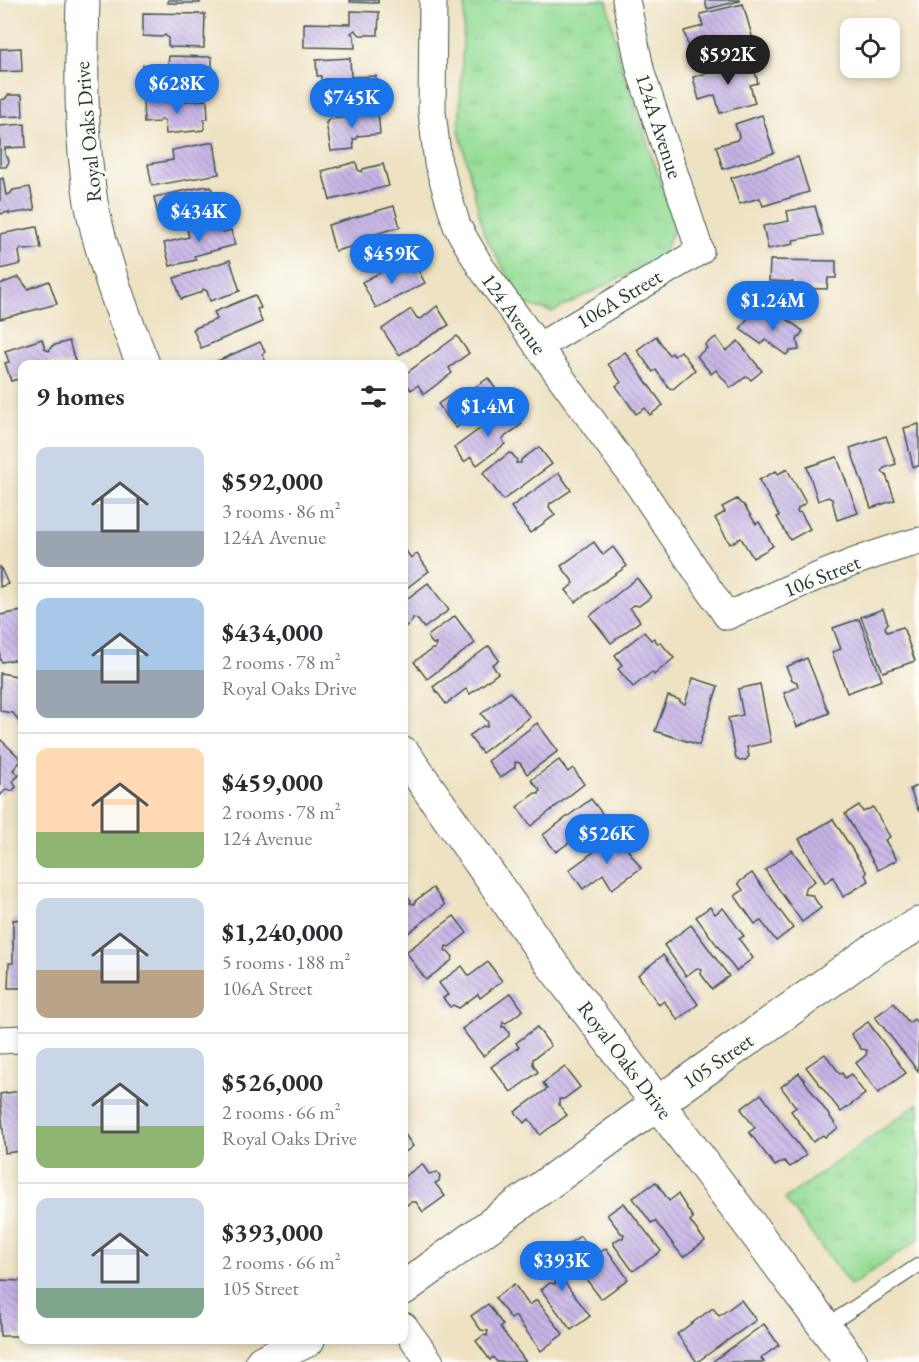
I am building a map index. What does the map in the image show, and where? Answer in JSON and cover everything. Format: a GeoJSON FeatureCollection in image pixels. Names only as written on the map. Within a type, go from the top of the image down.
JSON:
{"type":"FeatureCollection","features":[{"type":"Feature","properties":{"kind":"street","name":"Royal Oaks Drive"},"geometry":{"type":"LineString","coordinates":[[83,0],[81,82],[84,144],[92,203],[115,295],[141,360]]}},
{"type":"Feature","properties":{"kind":"street","name":"124 Avenue"},"geometry":{"type":"LineString","coordinates":[[433,0],[432,112],[438,163],[457,226],[480,266],[638,484],[727,616]]}},
{"type":"Feature","properties":{"kind":"street","name":"124A Avenue"},"geometry":{"type":"LineString","coordinates":[[626,0],[640,73],[700,251]]}},
{"type":"Feature","properties":{"kind":"street","name":"106A Street"},"geometry":{"type":"LineString","coordinates":[[538,347],[700,251]]}},
{"type":"Feature","properties":{"kind":"street","name":"106 Street"},"geometry":{"type":"LineString","coordinates":[[727,616],[825,573],[887,549],[919,541]]}},
{"type":"Feature","properties":{"kind":"street","name":"Royal Oaks Drive"},"geometry":{"type":"LineString","coordinates":[[408,760],[551,963],[851,1362]]}},
{"type":"Feature","properties":{"kind":"street","name":"105 Street"},"geometry":{"type":"LineString","coordinates":[[408,1285],[658,1103],[878,947],[919,924]]}},
{"type":"Feature","properties":{"kind":"street"},"geometry":{"type":"LineString","coordinates":[[0,1040],[18,1040]]}},
{"type":"Feature","properties":{"kind":"street"},"geometry":{"type":"LineString","coordinates":[[408,1332],[430,1362]]}},
{"type":"Feature","properties":{"kind":"street"},"geometry":{"type":"LineString","coordinates":[[262,1362],[300,1344]]}},
{"type":"Feature","properties":{"kind":"lane"},"geometry":{"type":"LineString","coordinates":[[825,1327],[916,1272]]}},
{"type":"Feature","properties":{"kind":"green space"},"geometry":{"type":"Polygon","coordinates":[[[465,0],[607,0],[618,54],[675,226],[662,257],[552,312],[523,303],[484,234],[459,129],[465,0]]]}},
{"type":"Feature","properties":{"kind":"green space"},"geometry":{"type":"Polygon","coordinates":[[[919,1103],[919,1239],[851,1286],[785,1199],[919,1103]]]}},
{"type":"Feature","properties":{"kind":"building"},"geometry":{"type":"Polygon","coordinates":[[[168,0],[200,0],[200,3],[168,3],[168,0]]]}},
{"type":"Feature","properties":{"kind":"building"},"geometry":{"type":"Polygon","coordinates":[[[350,0],[378,0],[378,3],[350,2],[350,0]]]}},
{"type":"Feature","properties":{"kind":"building"},"geometry":{"type":"Polygon","coordinates":[[[705,0],[740,0],[740,1],[707,9],[705,0]]]}},
{"type":"Feature","properties":{"kind":"building"},"geometry":{"type":"Polygon","coordinates":[[[743,4],[754,43],[692,61],[684,31],[703,26],[700,14],[743,4]]]}},
{"type":"Feature","properties":{"kind":"building"},"geometry":{"type":"Polygon","coordinates":[[[351,11],[379,12],[378,35],[360,35],[355,30],[351,33],[354,36],[355,48],[304,47],[304,23],[351,24],[351,11]]]}},
{"type":"Feature","properties":{"kind":"building"},"geometry":{"type":"Polygon","coordinates":[[[143,13],[205,14],[204,48],[170,47],[165,35],[162,37],[143,36],[143,13]]]}},
{"type":"Feature","properties":{"kind":"building"},"geometry":{"type":"Polygon","coordinates":[[[21,48],[22,71],[0,72],[0,49],[21,48]]]}},
{"type":"Feature","properties":{"kind":"building"},"geometry":{"type":"Polygon","coordinates":[[[169,56],[212,57],[212,85],[169,84],[169,89],[143,89],[143,65],[168,66],[169,56]]]}},
{"type":"Feature","properties":{"kind":"building"},"geometry":{"type":"Polygon","coordinates":[[[350,58],[351,77],[376,76],[377,99],[322,102],[321,76],[317,76],[316,60],[350,58]]]}},
{"type":"Feature","properties":{"kind":"building"},"geometry":{"type":"Polygon","coordinates":[[[752,61],[758,83],[750,85],[755,103],[720,113],[715,95],[699,100],[693,77],[752,61]]]}},
{"type":"Feature","properties":{"kind":"building"},"geometry":{"type":"Polygon","coordinates":[[[8,95],[22,95],[23,116],[0,117],[0,100],[5,99],[8,95]]]}},
{"type":"Feature","properties":{"kind":"building"},"geometry":{"type":"Polygon","coordinates":[[[166,100],[166,102],[207,100],[208,119],[204,119],[204,130],[166,134],[165,122],[162,119],[159,122],[144,123],[143,101],[166,100]]]}},
{"type":"Feature","properties":{"kind":"building"},"geometry":{"type":"Polygon","coordinates":[[[378,111],[380,134],[357,136],[357,139],[353,139],[354,149],[331,151],[326,123],[329,119],[351,117],[350,113],[378,111]]]}},
{"type":"Feature","properties":{"kind":"building"},"geometry":{"type":"Polygon","coordinates":[[[762,115],[774,153],[723,169],[716,146],[737,140],[739,136],[735,124],[762,115]]]}},
{"type":"Feature","properties":{"kind":"building"},"geometry":{"type":"Polygon","coordinates":[[[25,124],[26,147],[5,148],[5,155],[9,162],[6,167],[0,167],[0,126],[25,124]]]}},
{"type":"Feature","properties":{"kind":"building"},"geometry":{"type":"Polygon","coordinates":[[[214,142],[219,174],[152,186],[148,164],[173,160],[172,150],[214,142]]]}},
{"type":"Feature","properties":{"kind":"building"},"geometry":{"type":"Polygon","coordinates":[[[798,157],[809,192],[763,206],[760,198],[739,204],[731,178],[798,157]]]}},
{"type":"Feature","properties":{"kind":"building"},"geometry":{"type":"Polygon","coordinates":[[[356,162],[358,170],[362,172],[363,169],[383,164],[389,186],[330,200],[322,171],[356,162]]]}},
{"type":"Feature","properties":{"kind":"building"},"geometry":{"type":"Polygon","coordinates":[[[3,178],[6,195],[13,190],[30,187],[35,210],[0,214],[0,179],[3,178]]]}},
{"type":"Feature","properties":{"kind":"building"},"geometry":{"type":"Polygon","coordinates":[[[207,186],[207,188],[211,187],[214,197],[210,198],[213,213],[185,220],[184,213],[159,220],[154,197],[207,186]]]}},
{"type":"Feature","properties":{"kind":"building"},"geometry":{"type":"Polygon","coordinates":[[[394,206],[400,227],[375,234],[377,240],[335,251],[328,225],[394,206]]]}},
{"type":"Feature","properties":{"kind":"building"},"geometry":{"type":"Polygon","coordinates":[[[815,206],[823,235],[793,240],[794,244],[768,249],[763,226],[789,221],[787,211],[815,206]]]}},
{"type":"Feature","properties":{"kind":"building"},"geometry":{"type":"Polygon","coordinates":[[[220,220],[223,232],[231,230],[235,245],[194,256],[196,260],[170,266],[164,243],[189,237],[187,229],[220,220]]]}},
{"type":"Feature","properties":{"kind":"building"},"geometry":{"type":"Polygon","coordinates":[[[37,227],[41,248],[25,250],[21,248],[19,252],[21,264],[0,269],[0,234],[37,227]]]}},
{"type":"Feature","properties":{"kind":"building"},"geometry":{"type":"Polygon","coordinates":[[[230,260],[240,291],[210,301],[207,291],[203,289],[202,292],[181,299],[174,278],[230,260]]]}},
{"type":"Feature","properties":{"kind":"building"},"geometry":{"type":"Polygon","coordinates":[[[770,260],[836,261],[836,278],[828,278],[827,289],[792,288],[793,282],[769,281],[770,260]]]}},
{"type":"Feature","properties":{"kind":"building"},"geometry":{"type":"Polygon","coordinates":[[[415,264],[425,283],[376,308],[362,282],[385,270],[388,277],[415,264]]]}},
{"type":"Feature","properties":{"kind":"building"},"geometry":{"type":"Polygon","coordinates":[[[19,277],[28,289],[49,281],[57,304],[0,319],[0,284],[19,277]]]}},
{"type":"Feature","properties":{"kind":"building"},"geometry":{"type":"Polygon","coordinates":[[[255,295],[261,308],[257,309],[262,322],[201,348],[193,329],[217,319],[214,312],[255,295]]]}},
{"type":"Feature","properties":{"kind":"building"},"geometry":{"type":"Polygon","coordinates":[[[437,306],[449,325],[399,355],[382,329],[411,309],[417,318],[421,319],[437,306]]]}},
{"type":"Feature","properties":{"kind":"building"},"geometry":{"type":"Polygon","coordinates":[[[755,308],[773,322],[776,322],[781,315],[803,331],[797,340],[799,350],[790,351],[786,355],[765,340],[761,344],[740,329],[755,308]]]}},
{"type":"Feature","properties":{"kind":"building"},"geometry":{"type":"Polygon","coordinates":[[[457,336],[469,353],[449,368],[452,373],[424,394],[418,385],[411,390],[408,386],[408,372],[457,336]]]}},
{"type":"Feature","properties":{"kind":"building"},"geometry":{"type":"Polygon","coordinates":[[[656,336],[669,355],[672,353],[674,356],[681,351],[695,370],[673,389],[669,388],[656,370],[653,372],[637,350],[656,336]]]}},
{"type":"Feature","properties":{"kind":"building"},"geometry":{"type":"Polygon","coordinates":[[[716,337],[726,351],[738,341],[762,371],[751,380],[747,376],[731,388],[716,370],[711,374],[697,356],[707,348],[705,345],[716,337]]]}},
{"type":"Feature","properties":{"kind":"building"},"geometry":{"type":"Polygon","coordinates":[[[42,339],[45,349],[49,351],[52,346],[69,341],[75,360],[18,360],[18,379],[11,381],[5,363],[9,362],[5,351],[42,339]]]}},
{"type":"Feature","properties":{"kind":"building"},"geometry":{"type":"Polygon","coordinates":[[[260,342],[265,352],[262,354],[265,360],[220,360],[260,342]]]}},
{"type":"Feature","properties":{"kind":"building"},"geometry":{"type":"Polygon","coordinates":[[[625,352],[663,405],[650,415],[645,408],[636,414],[616,386],[621,382],[608,364],[625,352]]]}},
{"type":"Feature","properties":{"kind":"building"},"geometry":{"type":"Polygon","coordinates":[[[488,378],[500,395],[456,428],[438,404],[459,389],[464,395],[488,378]]]}},
{"type":"Feature","properties":{"kind":"building"},"geometry":{"type":"Polygon","coordinates":[[[509,407],[522,424],[502,439],[505,444],[477,465],[471,457],[464,462],[454,448],[509,407]]]}},
{"type":"Feature","properties":{"kind":"building"},"geometry":{"type":"Polygon","coordinates":[[[919,424],[919,466],[913,467],[904,428],[919,424]]]}},
{"type":"Feature","properties":{"kind":"building"},"geometry":{"type":"Polygon","coordinates":[[[886,436],[896,464],[884,468],[882,472],[886,475],[895,500],[871,508],[850,448],[886,436]]]}},
{"type":"Feature","properties":{"kind":"building"},"geometry":{"type":"Polygon","coordinates":[[[539,447],[552,464],[503,500],[483,473],[509,453],[517,460],[516,463],[521,463],[521,460],[539,447]]]}},
{"type":"Feature","properties":{"kind":"building"},"geometry":{"type":"Polygon","coordinates":[[[837,457],[858,513],[837,520],[832,499],[828,497],[818,501],[807,467],[837,457]]]}},
{"type":"Feature","properties":{"kind":"building"},"geometry":{"type":"Polygon","coordinates":[[[787,469],[806,503],[798,508],[797,512],[801,513],[810,529],[790,540],[759,480],[776,471],[778,474],[787,469]]]}},
{"type":"Feature","properties":{"kind":"building"},"geometry":{"type":"Polygon","coordinates":[[[559,473],[571,490],[550,503],[549,507],[555,515],[530,533],[511,507],[559,473]]]}},
{"type":"Feature","properties":{"kind":"building"},"geometry":{"type":"Polygon","coordinates":[[[737,499],[744,505],[756,524],[759,522],[773,546],[753,558],[741,538],[730,544],[715,518],[725,512],[722,507],[737,499]]]}},
{"type":"Feature","properties":{"kind":"building"},"geometry":{"type":"Polygon","coordinates":[[[594,542],[603,555],[613,547],[627,566],[575,602],[566,590],[574,583],[561,566],[594,542]]]}},
{"type":"Feature","properties":{"kind":"building"},"geometry":{"type":"Polygon","coordinates":[[[408,554],[411,558],[417,554],[429,571],[408,587],[408,554]]]}},
{"type":"Feature","properties":{"kind":"building"},"geometry":{"type":"Polygon","coordinates":[[[0,566],[8,584],[0,587],[0,566]]]}},
{"type":"Feature","properties":{"kind":"building"},"geometry":{"type":"Polygon","coordinates":[[[637,578],[651,597],[639,606],[634,605],[630,608],[640,621],[611,643],[590,616],[637,578]]]}},
{"type":"Feature","properties":{"kind":"building"},"geometry":{"type":"Polygon","coordinates":[[[428,583],[449,610],[424,628],[417,619],[413,618],[408,624],[408,598],[428,583]]]}},
{"type":"Feature","properties":{"kind":"building"},"geometry":{"type":"Polygon","coordinates":[[[883,609],[888,623],[885,627],[887,632],[903,627],[915,661],[883,672],[861,617],[883,609]]]}},
{"type":"Feature","properties":{"kind":"building"},"geometry":{"type":"Polygon","coordinates":[[[18,612],[18,659],[2,662],[0,659],[0,615],[18,612]]]}},
{"type":"Feature","properties":{"kind":"building"},"geometry":{"type":"Polygon","coordinates":[[[455,616],[475,643],[427,679],[414,662],[435,649],[436,644],[428,638],[429,635],[455,616]]]}},
{"type":"Feature","properties":{"kind":"building"},"geometry":{"type":"Polygon","coordinates":[[[859,619],[882,680],[847,693],[832,652],[841,649],[833,628],[859,619]]]}},
{"type":"Feature","properties":{"kind":"building"},"geometry":{"type":"Polygon","coordinates":[[[644,632],[651,640],[654,638],[658,644],[660,642],[674,658],[654,675],[652,672],[633,687],[618,669],[622,665],[615,655],[644,632]]]}},
{"type":"Feature","properties":{"kind":"building"},"geometry":{"type":"Polygon","coordinates":[[[489,646],[499,660],[492,665],[498,673],[470,694],[466,689],[446,704],[433,687],[489,646]]]}},
{"type":"Feature","properties":{"kind":"building"},"geometry":{"type":"Polygon","coordinates":[[[807,658],[829,713],[797,727],[784,693],[798,687],[786,667],[807,658]]]}},
{"type":"Feature","properties":{"kind":"building"},"geometry":{"type":"Polygon","coordinates":[[[0,673],[18,676],[18,720],[13,713],[0,711],[0,673]]]}},
{"type":"Feature","properties":{"kind":"building"},"geometry":{"type":"Polygon","coordinates":[[[693,678],[718,686],[699,745],[655,731],[668,696],[685,704],[693,678]]]}},
{"type":"Feature","properties":{"kind":"building"},"geometry":{"type":"Polygon","coordinates":[[[760,684],[771,742],[747,747],[749,756],[746,760],[740,761],[736,759],[728,718],[743,715],[738,689],[760,684]]]}},
{"type":"Feature","properties":{"kind":"building"},"geometry":{"type":"Polygon","coordinates":[[[510,692],[530,717],[482,753],[469,736],[483,726],[487,727],[488,722],[481,714],[510,692]]]}},
{"type":"Feature","properties":{"kind":"building"},"geometry":{"type":"Polygon","coordinates":[[[537,723],[558,751],[527,774],[520,763],[515,762],[515,767],[500,778],[488,761],[537,723]]]}},
{"type":"Feature","properties":{"kind":"building"},"geometry":{"type":"Polygon","coordinates":[[[0,739],[18,756],[18,764],[13,770],[18,776],[13,781],[16,787],[12,791],[6,789],[0,796],[0,739]]]}},
{"type":"Feature","properties":{"kind":"building"},"geometry":{"type":"Polygon","coordinates":[[[559,760],[568,772],[573,768],[584,784],[531,826],[517,807],[535,793],[539,794],[540,790],[531,780],[559,760]]]}},
{"type":"Feature","properties":{"kind":"building"},"geometry":{"type":"Polygon","coordinates":[[[919,785],[919,812],[910,789],[919,785]]]}},
{"type":"Feature","properties":{"kind":"building"},"geometry":{"type":"Polygon","coordinates":[[[591,799],[612,826],[583,846],[578,837],[574,836],[574,839],[556,852],[543,835],[591,799]]]}},
{"type":"Feature","properties":{"kind":"building"},"geometry":{"type":"Polygon","coordinates":[[[859,805],[863,812],[873,807],[890,837],[885,840],[897,860],[878,870],[845,814],[859,805]]]}},
{"type":"Feature","properties":{"kind":"building"},"geometry":{"type":"Polygon","coordinates":[[[833,819],[867,873],[865,875],[869,881],[843,897],[833,877],[825,883],[799,839],[833,819]]]}},
{"type":"Feature","properties":{"kind":"building"},"geometry":{"type":"Polygon","coordinates":[[[617,835],[641,868],[612,889],[603,874],[583,889],[569,870],[617,835]]]}},
{"type":"Feature","properties":{"kind":"building"},"geometry":{"type":"Polygon","coordinates":[[[792,850],[815,881],[805,888],[804,894],[812,895],[821,908],[802,922],[765,870],[792,850]]]}},
{"type":"Feature","properties":{"kind":"building"},"geometry":{"type":"Polygon","coordinates":[[[752,873],[793,928],[776,941],[761,921],[755,924],[735,896],[743,890],[738,883],[752,873]]]}},
{"type":"Feature","properties":{"kind":"building"},"geometry":{"type":"Polygon","coordinates":[[[433,888],[445,905],[408,933],[408,897],[411,900],[410,903],[415,904],[415,901],[433,888]]]}},
{"type":"Feature","properties":{"kind":"building"},"geometry":{"type":"Polygon","coordinates":[[[710,907],[715,914],[723,908],[744,936],[739,939],[753,958],[736,971],[696,917],[710,907]]]}},
{"type":"Feature","properties":{"kind":"building"},"geometry":{"type":"Polygon","coordinates":[[[454,916],[467,933],[449,947],[446,946],[445,951],[453,957],[452,960],[426,980],[408,955],[408,950],[454,916]]]}},
{"type":"Feature","properties":{"kind":"building"},"geometry":{"type":"Polygon","coordinates":[[[18,919],[18,988],[8,988],[9,963],[13,963],[13,920],[18,919]]]}},
{"type":"Feature","properties":{"kind":"building"},"geometry":{"type":"Polygon","coordinates":[[[691,925],[729,976],[712,989],[701,974],[702,969],[697,968],[686,976],[664,945],[691,925]]]}},
{"type":"Feature","properties":{"kind":"building"},"geometry":{"type":"Polygon","coordinates":[[[663,955],[698,1004],[678,1020],[664,1001],[659,1005],[638,975],[663,955]]]}},
{"type":"Feature","properties":{"kind":"building"},"geometry":{"type":"Polygon","coordinates":[[[488,962],[502,981],[480,998],[478,994],[459,1008],[453,1005],[450,1007],[443,998],[448,995],[439,983],[462,966],[469,976],[488,962]]]}},
{"type":"Feature","properties":{"kind":"building"},"geometry":{"type":"Polygon","coordinates":[[[511,993],[523,1010],[506,1023],[503,1022],[502,1027],[505,1027],[509,1036],[483,1056],[462,1029],[511,993]]]}},
{"type":"Feature","properties":{"kind":"building"},"geometry":{"type":"Polygon","coordinates":[[[894,1003],[909,1023],[914,1019],[919,1026],[918,1071],[875,1017],[894,1003]]]}},
{"type":"Feature","properties":{"kind":"building"},"geometry":{"type":"Polygon","coordinates":[[[868,1022],[906,1073],[878,1093],[856,1063],[866,1055],[867,1050],[861,1049],[851,1034],[868,1022]]]}},
{"type":"Feature","properties":{"kind":"building"},"geometry":{"type":"Polygon","coordinates":[[[537,1027],[551,1046],[533,1059],[538,1072],[511,1092],[491,1067],[519,1047],[516,1043],[537,1027]]]}},
{"type":"Feature","properties":{"kind":"building"},"geometry":{"type":"Polygon","coordinates":[[[825,1054],[845,1078],[851,1074],[865,1094],[841,1112],[806,1067],[825,1054]]]}},
{"type":"Feature","properties":{"kind":"building"},"geometry":{"type":"Polygon","coordinates":[[[565,1067],[580,1087],[564,1099],[559,1099],[559,1105],[567,1115],[540,1135],[529,1119],[524,1123],[515,1112],[547,1089],[543,1083],[565,1067]]]}},
{"type":"Feature","properties":{"kind":"building"},"geometry":{"type":"Polygon","coordinates":[[[799,1073],[838,1128],[813,1142],[791,1111],[796,1107],[781,1087],[799,1073]]]}},
{"type":"Feature","properties":{"kind":"building"},"geometry":{"type":"Polygon","coordinates":[[[18,1091],[18,1151],[5,1153],[0,1094],[18,1091]]]}},
{"type":"Feature","properties":{"kind":"building"},"geometry":{"type":"Polygon","coordinates":[[[761,1094],[806,1155],[790,1167],[784,1161],[775,1166],[749,1132],[755,1128],[741,1109],[761,1094]]]}},
{"type":"Feature","properties":{"kind":"building"},"geometry":{"type":"Polygon","coordinates":[[[408,1139],[413,1146],[408,1150],[408,1139]]]}},
{"type":"Feature","properties":{"kind":"building"},"geometry":{"type":"Polygon","coordinates":[[[422,1164],[429,1174],[437,1172],[440,1176],[439,1181],[435,1183],[445,1196],[423,1212],[416,1202],[408,1204],[408,1174],[422,1164]]]}},
{"type":"Feature","properties":{"kind":"building"},"geometry":{"type":"Polygon","coordinates":[[[656,1182],[669,1201],[678,1194],[693,1218],[690,1221],[705,1241],[683,1257],[655,1221],[651,1223],[633,1198],[656,1182]]]}},
{"type":"Feature","properties":{"kind":"building"},"geometry":{"type":"Polygon","coordinates":[[[624,1203],[661,1251],[633,1271],[614,1245],[614,1242],[623,1238],[624,1234],[607,1215],[624,1203]]]}},
{"type":"Feature","properties":{"kind":"building"},"geometry":{"type":"Polygon","coordinates":[[[580,1236],[591,1251],[591,1255],[596,1256],[606,1248],[628,1279],[601,1299],[563,1248],[580,1236]]]}},
{"type":"Feature","properties":{"kind":"building"},"geometry":{"type":"Polygon","coordinates":[[[555,1251],[570,1273],[562,1279],[590,1316],[571,1330],[541,1290],[550,1283],[555,1284],[556,1279],[548,1278],[538,1264],[555,1251]]]}},
{"type":"Feature","properties":{"kind":"building"},"geometry":{"type":"Polygon","coordinates":[[[0,1280],[18,1281],[18,1336],[0,1336],[0,1280]]]}},
{"type":"Feature","properties":{"kind":"building"},"geometry":{"type":"Polygon","coordinates":[[[514,1284],[529,1305],[537,1300],[563,1334],[541,1351],[515,1316],[511,1319],[495,1298],[514,1284]]]}},
{"type":"Feature","properties":{"kind":"building"},"geometry":{"type":"Polygon","coordinates":[[[741,1300],[756,1320],[697,1362],[677,1334],[713,1308],[719,1316],[741,1300]]]}},
{"type":"Feature","properties":{"kind":"building"},"geometry":{"type":"Polygon","coordinates":[[[488,1304],[503,1325],[500,1327],[526,1362],[497,1362],[493,1357],[490,1360],[476,1341],[484,1335],[487,1336],[488,1331],[481,1330],[471,1316],[488,1304]]]}},
{"type":"Feature","properties":{"kind":"building"},"geometry":{"type":"Polygon","coordinates":[[[764,1324],[779,1345],[761,1358],[764,1362],[712,1362],[764,1324]]]}}]}
